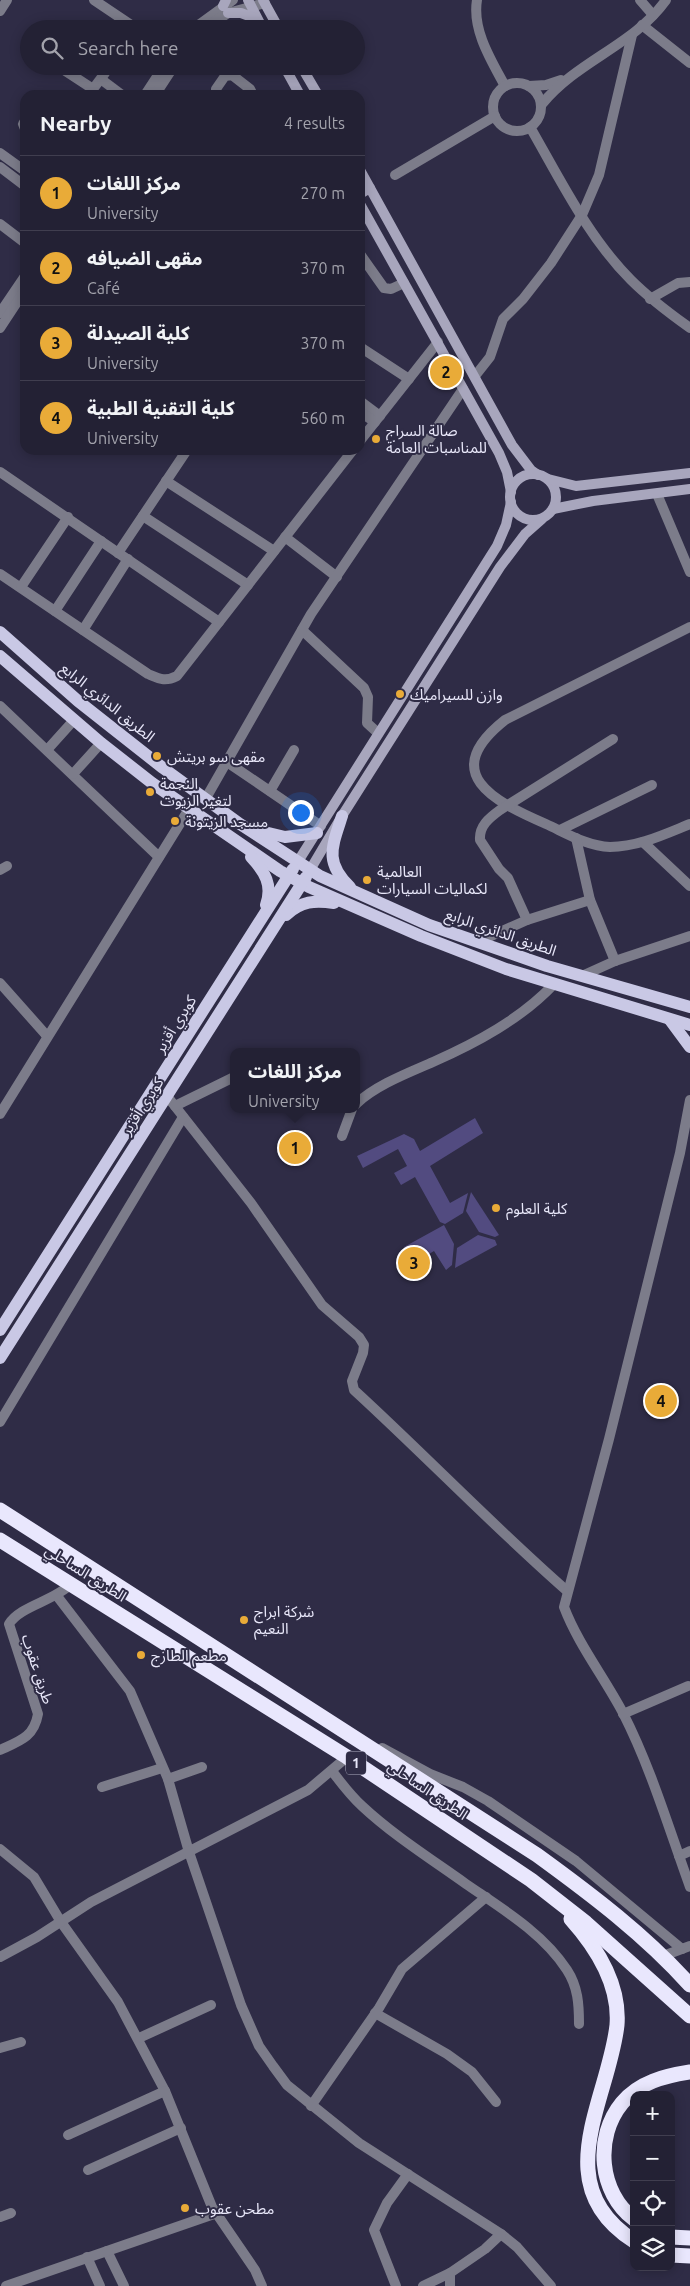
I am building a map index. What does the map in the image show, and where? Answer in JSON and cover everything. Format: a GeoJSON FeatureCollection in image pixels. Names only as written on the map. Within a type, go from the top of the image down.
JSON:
{"type":"FeatureCollection","features":[{"type":"Feature","properties":{"kind":"highway","name":"الطريق الساحلي"},"geometry":{"type":"LineString","coordinates":[[0,1510],[269,1681],[355,1740],[537,1855],[598,1899],[687,1979]]}},
{"type":"Feature","properties":{"kind":"highway","name":"الطريق الساحلي"},"geometry":{"type":"LineString","coordinates":[[0,1540],[347,1756],[531,1880],[586,1923],[690,2016]]}},
{"type":"Feature","properties":{"kind":"highway"},"geometry":{"type":"LineString","coordinates":[[531,1880],[576,1925],[603,1960],[614,1995],[617,2024],[587,2146],[589,2175],[595,2198],[610,2221],[630,2238]]}},
{"type":"Feature","properties":{"kind":"highway"},"geometry":{"type":"LineString","coordinates":[[630,2216],[624,2212],[610,2192],[604,2167],[606,2138],[612,2118],[622,2102],[639,2088],[662,2076],[690,2072]]}},
{"type":"Feature","properties":{"kind":"highway"},"geometry":{"type":"LineString","coordinates":[[675,2237],[690,2238]]}},
{"type":"Feature","properties":{"kind":"highway"},"geometry":{"type":"LineString","coordinates":[[675,2255],[690,2256]]}},
{"type":"Feature","properties":{"kind":"main road"},"geometry":{"type":"LineString","coordinates":[[264,2],[274,20]]}},
{"type":"Feature","properties":{"kind":"main road"},"geometry":{"type":"LineString","coordinates":[[250,3],[258,18]]}},
{"type":"Feature","properties":{"kind":"main road"},"geometry":{"type":"LineString","coordinates":[[225,6],[258,18]]}},
{"type":"Feature","properties":{"kind":"main road"},"geometry":{"type":"LineString","coordinates":[[289,75],[297,90]]}},
{"type":"Feature","properties":{"kind":"main road"},"geometry":{"type":"LineString","coordinates":[[306,75],[315,90]]}},
{"type":"Feature","properties":{"kind":"main road"},"geometry":{"type":"LineString","coordinates":[[365,179],[512,445],[531,470],[548,479],[576,486],[690,473]]}},
{"type":"Feature","properties":{"kind":"main road"},"geometry":{"type":"LineString","coordinates":[[365,191],[370,188]]}},
{"type":"Feature","properties":{"kind":"main road"},"geometry":{"type":"LineString","coordinates":[[365,215],[499,453],[507,472],[511,497],[517,514],[529,520],[542,519]]}},
{"type":"Feature","properties":{"kind":"main road"},"geometry":{"type":"LineString","coordinates":[[297,863],[497,546],[508,520],[511,497],[521,478],[538,474]]}},
{"type":"Feature","properties":{"kind":"main road"},"geometry":{"type":"LineString","coordinates":[[548,479],[557,497],[553,510]]}},
{"type":"Feature","properties":{"kind":"main road"},"geometry":{"type":"LineString","coordinates":[[310,870],[342,816],[513,547],[553,510],[594,501],[690,489]]}},
{"type":"Feature","properties":{"kind":"main road","name":"الطريق الدائري الرابع"},"geometry":{"type":"LineString","coordinates":[[0,632],[78,701],[163,768],[297,863],[364,897],[429,924],[546,966],[584,975],[690,1007]]}},
{"type":"Feature","properties":{"kind":"main road","name":"الطريق الدائري الرابع"},"geometry":{"type":"LineString","coordinates":[[0,656],[101,743],[189,809],[302,884],[347,905],[506,969],[690,1025]]}},
{"type":"Feature","properties":{"kind":"main road"},"geometry":{"type":"LineString","coordinates":[[342,816],[332,850],[333,863],[338,874],[349,886],[364,897]]}},
{"type":"Feature","properties":{"kind":"main road"},"geometry":{"type":"LineString","coordinates":[[240,824],[262,833],[285,837],[319,829]]}},
{"type":"Feature","properties":{"kind":"main road"},"geometry":{"type":"LineString","coordinates":[[237,842],[264,871],[269,884],[270,894],[259,922]]}},
{"type":"Feature","properties":{"kind":"main road","name":"كوبري أقزير"},"geometry":{"type":"LineString","coordinates":[[0,1330],[297,863]]}},
{"type":"Feature","properties":{"kind":"main road","name":"كويري أقزير"},"geometry":{"type":"LineString","coordinates":[[0,1358],[171,1101],[310,870]]}},
{"type":"Feature","properties":{"kind":"main road"},"geometry":{"type":"LineString","coordinates":[[273,930],[293,908],[302,903],[322,901],[347,905]]}},
{"type":"Feature","properties":{"kind":"main road"},"geometry":{"type":"LineString","coordinates":[[670,1020],[690,1047]]}},
{"type":"Feature","properties":{"kind":"street"},"geometry":{"type":"LineString","coordinates":[[0,11],[8,0]]}},
{"type":"Feature","properties":{"kind":"street"},"geometry":{"type":"LineString","coordinates":[[94,0],[124,20]]}},
{"type":"Feature","properties":{"kind":"street"},"geometry":{"type":"LineString","coordinates":[[206,20],[233,0]]}},
{"type":"Feature","properties":{"kind":"street"},"geometry":{"type":"LineString","coordinates":[[477,0],[476,19],[478,28],[505,86]]}},
{"type":"Feature","properties":{"kind":"street"},"geometry":{"type":"LineString","coordinates":[[640,0],[653,15]]}},
{"type":"Feature","properties":{"kind":"street"},"geometry":{"type":"LineString","coordinates":[[529,86],[546,85],[564,79],[632,35],[666,0]]}},
{"type":"Feature","properties":{"kind":"street"},"geometry":{"type":"LineString","coordinates":[[212,20],[225,6],[264,2]]}},
{"type":"Feature","properties":{"kind":"street"},"geometry":{"type":"LineString","coordinates":[[642,25],[690,62]]}},
{"type":"Feature","properties":{"kind":"street"},"geometry":{"type":"LineString","coordinates":[[475,376],[490,357],[503,319],[523,299],[551,263],[582,215],[599,175],[632,35]]}},
{"type":"Feature","properties":{"kind":"street"},"geometry":{"type":"LineString","coordinates":[[71,75],[89,89],[96,87],[104,75]]}},
{"type":"Feature","properties":{"kind":"street"},"geometry":{"type":"LineString","coordinates":[[148,90],[158,75]]}},
{"type":"Feature","properties":{"kind":"street"},"geometry":{"type":"LineString","coordinates":[[158,90],[168,75]]}},
{"type":"Feature","properties":{"kind":"street"},"geometry":{"type":"LineString","coordinates":[[216,90],[225,76],[229,75]]}},
{"type":"Feature","properties":{"kind":"street"},"geometry":{"type":"LineString","coordinates":[[232,75],[250,90]]}},
{"type":"Feature","properties":{"kind":"street"},"geometry":{"type":"LineString","coordinates":[[542,104],[535,90],[529,86],[520,83],[505,86],[494,100],[495,116],[506,128],[514,131],[530,127],[540,117],[542,104],[564,79]]}},
{"type":"Feature","properties":{"kind":"street"},"geometry":{"type":"LineString","coordinates":[[102,80],[115,90]]}},
{"type":"Feature","properties":{"kind":"street"},"geometry":{"type":"LineString","coordinates":[[395,175],[495,116]]}},
{"type":"Feature","properties":{"kind":"street"},"geometry":{"type":"LineString","coordinates":[[530,127],[582,215],[604,248],[629,278],[650,299],[690,328]]}},
{"type":"Feature","properties":{"kind":"street"},"geometry":{"type":"LineString","coordinates":[[0,153],[20,167]]}},
{"type":"Feature","properties":{"kind":"street"},"geometry":{"type":"LineString","coordinates":[[0,167],[20,182]]}},
{"type":"Feature","properties":{"kind":"street"},"geometry":{"type":"LineString","coordinates":[[0,225],[20,239]]}},
{"type":"Feature","properties":{"kind":"street"},"geometry":{"type":"LineString","coordinates":[[365,261],[384,288],[391,289],[404,283]]}},
{"type":"Feature","properties":{"kind":"street"},"geometry":{"type":"LineString","coordinates":[[650,299],[678,283],[690,282]]}},
{"type":"Feature","properties":{"kind":"street"},"geometry":{"type":"LineString","coordinates":[[0,313],[20,283]]}},
{"type":"Feature","properties":{"kind":"street"},"geometry":{"type":"LineString","coordinates":[[0,328],[20,298]]}},
{"type":"Feature","properties":{"kind":"street"},"geometry":{"type":"LineString","coordinates":[[365,435],[438,342]]}},
{"type":"Feature","properties":{"kind":"street"},"geometry":{"type":"LineString","coordinates":[[365,350],[408,379]]}},
{"type":"Feature","properties":{"kind":"street"},"geometry":{"type":"LineString","coordinates":[[206,798],[302,630],[463,389]]}},
{"type":"Feature","properties":{"kind":"street"},"geometry":{"type":"LineString","coordinates":[[365,406],[378,419]]}},
{"type":"Feature","properties":{"kind":"street"},"geometry":{"type":"LineString","coordinates":[[365,414],[378,419]]}},
{"type":"Feature","properties":{"kind":"street"},"geometry":{"type":"LineString","coordinates":[[118,552],[184,455]]}},
{"type":"Feature","properties":{"kind":"street"},"geometry":{"type":"LineString","coordinates":[[0,574],[148,674],[164,681],[177,676],[349,455]]}},
{"type":"Feature","properties":{"kind":"street"},"geometry":{"type":"LineString","coordinates":[[0,472],[219,622]]}},
{"type":"Feature","properties":{"kind":"street"},"geometry":{"type":"LineString","coordinates":[[166,481],[274,551]]}},
{"type":"Feature","properties":{"kind":"street"},"geometry":{"type":"LineString","coordinates":[[657,494],[690,572]]}},
{"type":"Feature","properties":{"kind":"street"},"geometry":{"type":"LineString","coordinates":[[143,516],[248,585]]}},
{"type":"Feature","properties":{"kind":"street"},"geometry":{"type":"LineString","coordinates":[[21,588],[68,517]]}},
{"type":"Feature","properties":{"kind":"street"},"geometry":{"type":"LineString","coordinates":[[285,537],[337,576]]}},
{"type":"Feature","properties":{"kind":"street"},"geometry":{"type":"LineString","coordinates":[[55,611],[101,541]]}},
{"type":"Feature","properties":{"kind":"street"},"geometry":{"type":"LineString","coordinates":[[83,630],[128,559]]}},
{"type":"Feature","properties":{"kind":"street"},"geometry":{"type":"LineString","coordinates":[[690,627],[524,709],[487,734],[474,758],[477,779],[484,789],[507,805],[576,838],[609,847],[643,842],[690,824]]}},
{"type":"Feature","properties":{"kind":"street"},"geometry":{"type":"LineString","coordinates":[[302,630],[364,688],[368,697],[367,723],[378,733]]}},
{"type":"Feature","properties":{"kind":"street"},"geometry":{"type":"LineString","coordinates":[[0,706],[159,857]]}},
{"type":"Feature","properties":{"kind":"street"},"geometry":{"type":"LineString","coordinates":[[47,750],[74,720]]}},
{"type":"Feature","properties":{"kind":"street"},"geometry":{"type":"LineString","coordinates":[[527,920],[508,878],[499,869],[480,840],[480,832],[486,821],[507,805],[613,739]]}},
{"type":"Feature","properties":{"kind":"street"},"geometry":{"type":"LineString","coordinates":[[73,774],[101,743]]}},
{"type":"Feature","properties":{"kind":"street"},"geometry":{"type":"LineString","coordinates":[[270,791],[294,750]]}},
{"type":"Feature","properties":{"kind":"street"},"geometry":{"type":"LineString","coordinates":[[227,762],[270,791],[319,829]]}},
{"type":"Feature","properties":{"kind":"street"},"geometry":{"type":"LineString","coordinates":[[560,830],[652,785]]}},
{"type":"Feature","properties":{"kind":"street"},"geometry":{"type":"LineString","coordinates":[[0,1114],[189,809]]}},
{"type":"Feature","properties":{"kind":"street"},"geometry":{"type":"LineString","coordinates":[[576,838],[590,900],[616,961]]}},
{"type":"Feature","properties":{"kind":"street"},"geometry":{"type":"LineString","coordinates":[[643,842],[690,886]]}},
{"type":"Feature","properties":{"kind":"street"},"geometry":{"type":"LineString","coordinates":[[480,941],[527,920],[590,900]]}},
{"type":"Feature","properties":{"kind":"street"},"geometry":{"type":"LineString","coordinates":[[584,975],[616,961],[690,936]]}},
{"type":"Feature","properties":{"kind":"street"},"geometry":{"type":"LineString","coordinates":[[360,1101],[373,1091],[459,1050],[509,1021],[538,1000],[554,984]]}},
{"type":"Feature","properties":{"kind":"street"},"geometry":{"type":"LineString","coordinates":[[1,987],[47,1036]]}},
{"type":"Feature","properties":{"kind":"street"},"geometry":{"type":"LineString","coordinates":[[230,1079],[171,1101],[251,1203],[318,1300],[359,1338],[364,1345],[364,1353],[352,1381],[354,1390],[457,1486],[501,1532],[566,1590]]}},
{"type":"Feature","properties":{"kind":"street"},"geometry":{"type":"LineString","coordinates":[[690,1100],[680,1153],[609,1439],[566,1590],[564,1606],[571,1623],[623,1714],[690,1886]]}},
{"type":"Feature","properties":{"kind":"street"},"geometry":{"type":"LineString","coordinates":[[342,1136],[351,1113]]}},
{"type":"Feature","properties":{"kind":"street"},"geometry":{"type":"LineString","coordinates":[[0,1422],[183,1117]]}},
{"type":"Feature","properties":{"kind":"street","name":"طريق عقوب"},"geometry":{"type":"LineString","coordinates":[[0,1750],[30,1733],[35,1726],[38,1714],[9,1624],[13,1616],[57,1596],[70,1584]]}},
{"type":"Feature","properties":{"kind":"street"},"geometry":{"type":"LineString","coordinates":[[57,1596],[130,1691],[168,1779],[189,1852],[225,1961],[259,2046],[287,2085],[312,2106],[360,2143],[501,2234],[517,2248],[551,2286]]}},
{"type":"Feature","properties":{"kind":"street"},"geometry":{"type":"LineString","coordinates":[[623,1714],[688,1686]]}},
{"type":"Feature","properties":{"kind":"street"},"geometry":{"type":"LineString","coordinates":[[355,1740],[368,1742],[385,1749],[430,1774],[488,1801],[576,1861],[686,1948]]}},
{"type":"Feature","properties":{"kind":"street"},"geometry":{"type":"LineString","coordinates":[[0,1957],[61,1922],[91,1902],[308,1790],[332,1772],[347,1756]]}},
{"type":"Feature","properties":{"kind":"street"},"geometry":{"type":"LineString","coordinates":[[168,1779],[202,1767]]}},
{"type":"Feature","properties":{"kind":"street"},"geometry":{"type":"LineString","coordinates":[[102,1788],[162,1768]]}},
{"type":"Feature","properties":{"kind":"street"},"geometry":{"type":"LineString","coordinates":[[332,1772],[366,1810],[525,1926],[566,1969],[579,2000],[579,2024]]}},
{"type":"Feature","properties":{"kind":"street"},"geometry":{"type":"LineString","coordinates":[[0,1849],[34,1878],[61,1922],[113,1994],[139,2038],[165,2091],[203,2187],[217,2213],[255,2270],[262,2286]]}},
{"type":"Feature","properties":{"kind":"street"},"geometry":{"type":"LineString","coordinates":[[679,1856],[690,1851]]}},
{"type":"Feature","properties":{"kind":"street"},"geometry":{"type":"LineString","coordinates":[[312,2106],[407,1963],[486,1898]]}},
{"type":"Feature","properties":{"kind":"street"},"geometry":{"type":"LineString","coordinates":[[663,1956],[686,1948]]}},
{"type":"Feature","properties":{"kind":"street"},"geometry":{"type":"LineString","coordinates":[[139,2038],[211,2005]]}},
{"type":"Feature","properties":{"kind":"street"},"geometry":{"type":"LineString","coordinates":[[375,2013],[454,2058],[472,2072],[496,2102]]}},
{"type":"Feature","properties":{"kind":"street"},"geometry":{"type":"LineString","coordinates":[[0,2048],[21,2042]]}},
{"type":"Feature","properties":{"kind":"street"},"geometry":{"type":"LineString","coordinates":[[68,2135],[165,2091]]}},
{"type":"Feature","properties":{"kind":"street"},"geometry":{"type":"LineString","coordinates":[[88,2170],[181,2128]]}},
{"type":"Feature","properties":{"kind":"street"},"geometry":{"type":"LineString","coordinates":[[396,2286],[374,2230],[387,2203],[408,2174]]}},
{"type":"Feature","properties":{"kind":"street"},"geometry":{"type":"LineString","coordinates":[[0,2217],[12,2213]]}},
{"type":"Feature","properties":{"kind":"street"},"geometry":{"type":"LineString","coordinates":[[6,2286],[217,2213]]}},
{"type":"Feature","properties":{"kind":"street"},"geometry":{"type":"LineString","coordinates":[[423,2286],[450,2273],[485,2249],[501,2234]]}},
{"type":"Feature","properties":{"kind":"street"},"geometry":{"type":"LineString","coordinates":[[107,2251],[124,2286]]}},
{"type":"Feature","properties":{"kind":"street"},"geometry":{"type":"LineString","coordinates":[[87,2257],[100,2286]]}},
{"type":"Feature","properties":{"kind":"street"},"geometry":{"type":"LineString","coordinates":[[450,2273],[450,2286]]}},
{"type":"Feature","properties":{"kind":"shaded area"},"geometry":{"type":"Polygon","coordinates":[[[475,1118],[483,1133],[430,1166],[450,1203],[468,1193],[463,1213],[445,1224],[440,1222],[415,1177],[401,1185],[394,1173],[407,1166],[398,1149],[363,1168],[357,1156],[404,1134],[414,1139],[420,1151],[475,1118]]]}},
{"type":"Feature","properties":{"kind":"shaded area"},"geometry":{"type":"Polygon","coordinates":[[[471,1192],[499,1235],[495,1237],[479,1232],[466,1211],[471,1192]]]}},
{"type":"Feature","properties":{"kind":"shaded area"},"geometry":{"type":"Polygon","coordinates":[[[444,1225],[454,1244],[452,1265],[446,1270],[434,1251],[414,1263],[404,1247],[444,1225]]]}},
{"type":"Feature","properties":{"kind":"shaded area"},"geometry":{"type":"Polygon","coordinates":[[[478,1235],[495,1240],[497,1245],[455,1268],[457,1248],[478,1235]]]}},
{"type":"Feature","properties":{"kind":"place","name":"مقهى الضيافه"},"geometry":{"type":"Point","coordinates":[446,372]}},
{"type":"Feature","properties":{"kind":"place","name":"صالة السراج للمناسبات العامة"},"geometry":{"type":"Point","coordinates":[376,439]}},
{"type":"Feature","properties":{"kind":"place","name":"وازن للسيراميك"},"geometry":{"type":"Point","coordinates":[400,694]}},
{"type":"Feature","properties":{"kind":"place","name":"مقهى سو بريتش"},"geometry":{"type":"Point","coordinates":[157,756]}},
{"type":"Feature","properties":{"kind":"place","name":"النجمة لتغير الزيوت"},"geometry":{"type":"Point","coordinates":[150,792]}},
{"type":"Feature","properties":{"kind":"place","name":"مسجد الزيتونة"},"geometry":{"type":"Point","coordinates":[175,821]}},
{"type":"Feature","properties":{"kind":"place","name":"العالمية لكماليات السيارات"},"geometry":{"type":"Point","coordinates":[367,880]}},
{"type":"Feature","properties":{"kind":"place","name":"مركز اللغات"},"geometry":{"type":"Point","coordinates":[295,1148]}},
{"type":"Feature","properties":{"kind":"place","name":"كلية العلوم"},"geometry":{"type":"Point","coordinates":[496,1208]}},
{"type":"Feature","properties":{"kind":"place","name":"كلية الصيدلة"},"geometry":{"type":"Point","coordinates":[414,1263]}},
{"type":"Feature","properties":{"kind":"place","name":"كلية التقنية الطبية"},"geometry":{"type":"Point","coordinates":[661,1401]}},
{"type":"Feature","properties":{"kind":"place","name":"شركة ابراج النعيم"},"geometry":{"type":"Point","coordinates":[244,1620]}},
{"type":"Feature","properties":{"kind":"place","name":"مطعم الطازج"},"geometry":{"type":"Point","coordinates":[141,1655]}},
{"type":"Feature","properties":{"kind":"place","name":"مطحن عقوب"},"geometry":{"type":"Point","coordinates":[185,2208]}}]}
